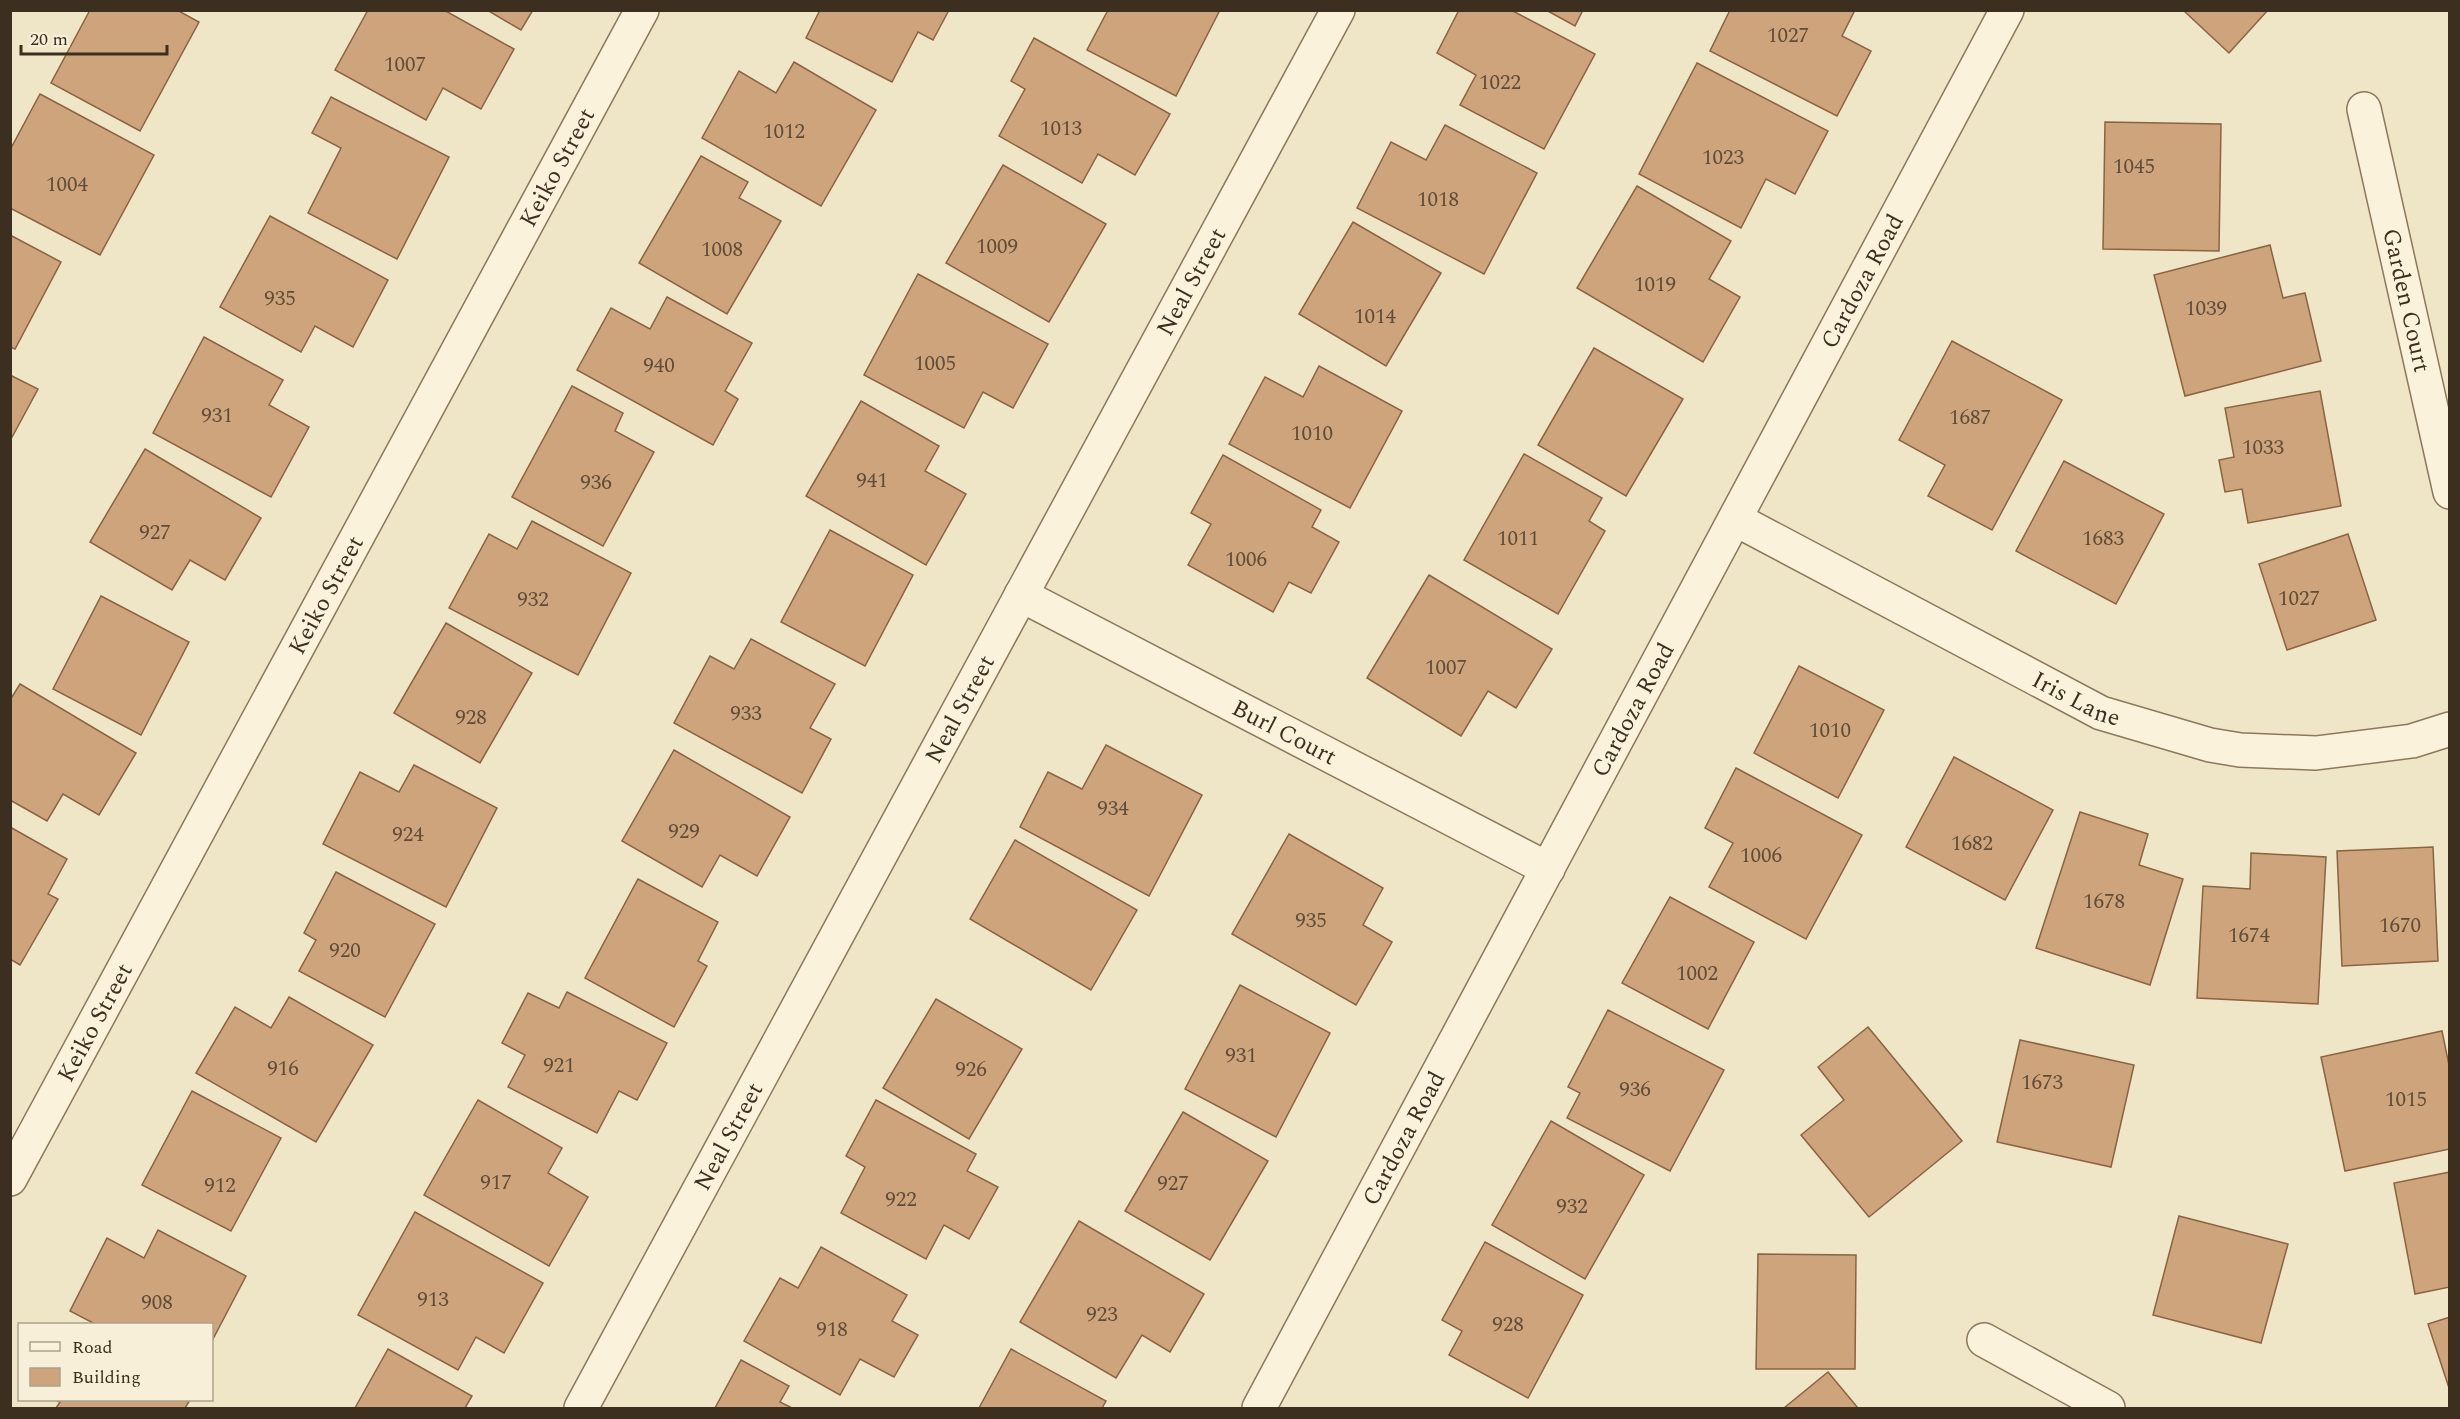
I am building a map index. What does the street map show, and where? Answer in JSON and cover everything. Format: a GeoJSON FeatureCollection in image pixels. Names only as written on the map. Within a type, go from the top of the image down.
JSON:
{"type":"FeatureCollection","features":[{"type":"Feature","properties":{"kind":"street","name":"Keiko Street"},"geometry":{"type":"LineString","coordinates":[[10,1179],[642,10]]}},
{"type":"Feature","properties":{"kind":"street","name":"Neal Street"},"geometry":{"type":"LineString","coordinates":[[581,1408],[1338,10]]}},
{"type":"Feature","properties":{"kind":"street","name":"Cardoza Road"},"geometry":{"type":"LineString","coordinates":[[1259,1408],[2007,10]]}},
{"type":"Feature","properties":{"kind":"street","name":"Garden Court"},"geometry":{"type":"LineString","coordinates":[[2364,109],[2450,492]]}},
{"type":"Feature","properties":{"kind":"street","name":"Iris Lane"},"geometry":{"type":"LineString","coordinates":[[1735,519],[2101,713],[2210,745],[2240,750],[2316,753],[2412,741],[2450,729]]}},
{"type":"Feature","properties":{"kind":"street","name":"Burl Court"},"geometry":{"type":"LineString","coordinates":[[1021,595],[1548,869]]}},
{"type":"Feature","properties":{"kind":"street"},"geometry":{"type":"LineString","coordinates":[[1984,1340],[2108,1408]]}},
{"type":"Feature","properties":{"kind":"building"},"geometry":{"type":"Polygon","coordinates":[[[90,10],[177,10],[199,22],[140,131],[51,83],[90,10]]]}},
{"type":"Feature","properties":{"kind":"building"},"geometry":{"type":"Polygon","coordinates":[[[368,10],[444,10],[514,49],[481,109],[443,88],[426,120],[335,70],[368,10]]]}},
{"type":"Feature","properties":{"kind":"building"},"geometry":{"type":"Polygon","coordinates":[[[487,10],[533,10],[521,30],[487,10]]]}},
{"type":"Feature","properties":{"kind":"building"},"geometry":{"type":"Polygon","coordinates":[[[820,10],[949,10],[933,40],[918,32],[892,82],[806,38],[820,10]]]}},
{"type":"Feature","properties":{"kind":"building"},"geometry":{"type":"Polygon","coordinates":[[[1108,10],[1220,10],[1176,96],[1087,50],[1108,10]]]}},
{"type":"Feature","properties":{"kind":"building"},"geometry":{"type":"Polygon","coordinates":[[[1459,10],[1511,10],[1595,54],[1544,149],[1460,105],[1476,75],[1437,53],[1459,10]]]}},
{"type":"Feature","properties":{"kind":"building"},"geometry":{"type":"Polygon","coordinates":[[[1546,10],[1583,10],[1575,26],[1546,10]]]}},
{"type":"Feature","properties":{"kind":"building"},"geometry":{"type":"Polygon","coordinates":[[[1730,10],[1855,10],[1842,36],[1871,51],[1837,116],[1710,51],[1730,10]]]}},
{"type":"Feature","properties":{"kind":"building"},"geometry":{"type":"Polygon","coordinates":[[[2183,10],[2268,10],[2229,53],[2183,10]]]}},
{"type":"Feature","properties":{"kind":"building"},"geometry":{"type":"Polygon","coordinates":[[[1034,38],[1170,114],[1135,175],[1098,154],[1082,183],[999,136],[1025,89],[1011,81],[1034,38]]]}},
{"type":"Feature","properties":{"kind":"building"},"geometry":{"type":"Polygon","coordinates":[[[794,62],[876,110],[821,206],[702,138],[739,71],[776,93],[794,62]]]}},
{"type":"Feature","properties":{"kind":"building"},"geometry":{"type":"Polygon","coordinates":[[[1697,63],[1828,131],[1795,194],[1766,179],[1741,228],[1639,174],[1697,63]]]}},
{"type":"Feature","properties":{"kind":"building"},"geometry":{"type":"Polygon","coordinates":[[[40,94],[154,155],[100,255],[10,208],[10,150],[40,94]]]}},
{"type":"Feature","properties":{"kind":"building"},"geometry":{"type":"Polygon","coordinates":[[[331,97],[449,157],[397,259],[308,213],[341,148],[312,133],[331,97]]]}},
{"type":"Feature","properties":{"kind":"building"},"geometry":{"type":"Polygon","coordinates":[[[2105,122],[2221,124],[2219,251],[2103,249],[2105,122]]]}},
{"type":"Feature","properties":{"kind":"building"},"geometry":{"type":"Polygon","coordinates":[[[1445,125],[1537,173],[1484,274],[1357,208],[1391,142],[1426,160],[1445,125]]]}},
{"type":"Feature","properties":{"kind":"building"},"geometry":{"type":"Polygon","coordinates":[[[701,156],[748,182],[739,198],[781,221],[727,314],[639,263],[701,156]]]}},
{"type":"Feature","properties":{"kind":"building"},"geometry":{"type":"Polygon","coordinates":[[[1003,165],[1106,224],[1049,322],[946,263],[1003,165]]]}},
{"type":"Feature","properties":{"kind":"building"},"geometry":{"type":"Polygon","coordinates":[[[1637,186],[1731,241],[1709,279],[1740,297],[1703,362],[1577,288],[1637,186]]]}},
{"type":"Feature","properties":{"kind":"building"},"geometry":{"type":"Polygon","coordinates":[[[270,216],[388,280],[353,347],[315,326],[301,352],[220,307],[270,216]]]}},
{"type":"Feature","properties":{"kind":"building"},"geometry":{"type":"Polygon","coordinates":[[[1353,222],[1441,273],[1386,366],[1299,314],[1353,222]]]}},
{"type":"Feature","properties":{"kind":"building"},"geometry":{"type":"Polygon","coordinates":[[[10,235],[61,262],[15,349],[10,347],[10,235]]]}},
{"type":"Feature","properties":{"kind":"building"},"geometry":{"type":"Polygon","coordinates":[[[2270,245],[2283,298],[2305,293],[2321,361],[2185,396],[2154,275],[2270,245]]]}},
{"type":"Feature","properties":{"kind":"building"},"geometry":{"type":"Polygon","coordinates":[[[918,274],[1048,344],[1013,408],[983,392],[964,428],[864,375],[918,274]]]}},
{"type":"Feature","properties":{"kind":"building"},"geometry":{"type":"Polygon","coordinates":[[[667,297],[752,343],[725,391],[738,399],[713,445],[577,370],[611,308],[650,329],[667,297]]]}},
{"type":"Feature","properties":{"kind":"building"},"geometry":{"type":"Polygon","coordinates":[[[204,337],[283,380],[269,405],[309,427],[271,497],[153,433],[204,337]]]}},
{"type":"Feature","properties":{"kind":"building"},"geometry":{"type":"Polygon","coordinates":[[[1952,341],[2062,400],[1992,530],[1928,496],[1945,465],[1899,440],[1952,341]]]}},
{"type":"Feature","properties":{"kind":"building"},"geometry":{"type":"Polygon","coordinates":[[[1594,348],[1683,399],[1626,496],[1538,445],[1594,348]]]}},
{"type":"Feature","properties":{"kind":"building"},"geometry":{"type":"Polygon","coordinates":[[[1319,366],[1402,411],[1350,508],[1229,444],[1265,377],[1303,397],[1319,366]]]}},
{"type":"Feature","properties":{"kind":"building"},"geometry":{"type":"Polygon","coordinates":[[[10,375],[38,389],[10,441],[10,375]]]}},
{"type":"Feature","properties":{"kind":"building"},"geometry":{"type":"Polygon","coordinates":[[[572,386],[623,413],[615,431],[654,452],[603,546],[512,497],[572,386]]]}},
{"type":"Feature","properties":{"kind":"building"},"geometry":{"type":"Polygon","coordinates":[[[2320,391],[2341,506],[2248,523],[2242,489],[2225,492],[2219,460],[2234,457],[2225,408],[2320,391]]]}},
{"type":"Feature","properties":{"kind":"building"},"geometry":{"type":"Polygon","coordinates":[[[861,401],[939,446],[925,471],[966,494],[926,565],[806,496],[861,401]]]}},
{"type":"Feature","properties":{"kind":"building"},"geometry":{"type":"Polygon","coordinates":[[[145,449],[261,518],[225,580],[190,560],[172,590],[90,542],[145,449]]]}},
{"type":"Feature","properties":{"kind":"building"},"geometry":{"type":"Polygon","coordinates":[[[1524,454],[1602,498],[1589,521],[1605,531],[1558,614],[1464,560],[1524,454]]]}},
{"type":"Feature","properties":{"kind":"building"},"geometry":{"type":"Polygon","coordinates":[[[1223,455],[1321,510],[1312,527],[1339,542],[1311,593],[1289,582],[1273,612],[1188,565],[1211,524],[1191,513],[1223,455]]]}},
{"type":"Feature","properties":{"kind":"building"},"geometry":{"type":"Polygon","coordinates":[[[2064,461],[2164,514],[2116,604],[2016,551],[2064,461]]]}},
{"type":"Feature","properties":{"kind":"building"},"geometry":{"type":"Polygon","coordinates":[[[532,521],[631,573],[578,675],[449,608],[489,534],[517,549],[532,521]]]}},
{"type":"Feature","properties":{"kind":"building"},"geometry":{"type":"Polygon","coordinates":[[[830,530],[913,575],[865,666],[781,622],[830,530]]]}},
{"type":"Feature","properties":{"kind":"building"},"geometry":{"type":"Polygon","coordinates":[[[2348,534],[2376,620],[2287,650],[2259,564],[2348,534]]]}},
{"type":"Feature","properties":{"kind":"building"},"geometry":{"type":"Polygon","coordinates":[[[1429,575],[1552,649],[1516,708],[1488,691],[1461,736],[1367,678],[1429,575]]]}},
{"type":"Feature","properties":{"kind":"building"},"geometry":{"type":"Polygon","coordinates":[[[101,596],[189,642],[141,735],[53,689],[101,596]]]}},
{"type":"Feature","properties":{"kind":"building"},"geometry":{"type":"Polygon","coordinates":[[[446,623],[532,673],[480,763],[394,713],[446,623]]]}},
{"type":"Feature","properties":{"kind":"building"},"geometry":{"type":"Polygon","coordinates":[[[751,639],[835,684],[810,728],[831,739],[802,793],[674,723],[710,656],[734,669],[751,639]]]}},
{"type":"Feature","properties":{"kind":"building"},"geometry":{"type":"Polygon","coordinates":[[[1799,666],[1884,710],[1838,798],[1754,753],[1799,666]]]}},
{"type":"Feature","properties":{"kind":"building"},"geometry":{"type":"Polygon","coordinates":[[[20,684],[136,753],[99,815],[63,794],[47,821],[10,800],[10,700],[20,684]]]}},
{"type":"Feature","properties":{"kind":"building"},"geometry":{"type":"Polygon","coordinates":[[[1106,745],[1202,795],[1149,896],[1020,827],[1048,772],[1082,789],[1106,745]]]}},
{"type":"Feature","properties":{"kind":"building"},"geometry":{"type":"Polygon","coordinates":[[[674,750],[790,817],[757,876],[720,855],[702,887],[622,841],[674,750]]]}},
{"type":"Feature","properties":{"kind":"building"},"geometry":{"type":"Polygon","coordinates":[[[1954,757],[2053,810],[2005,900],[1906,847],[1954,757]]]}},
{"type":"Feature","properties":{"kind":"building"},"geometry":{"type":"Polygon","coordinates":[[[414,765],[497,808],[446,907],[323,844],[360,772],[399,792],[414,765]]]}},
{"type":"Feature","properties":{"kind":"building"},"geometry":{"type":"Polygon","coordinates":[[[1736,768],[1862,835],[1806,939],[1709,887],[1733,843],[1705,828],[1736,768]]]}},
{"type":"Feature","properties":{"kind":"building"},"geometry":{"type":"Polygon","coordinates":[[[2080,812],[2148,834],[2139,865],[2183,879],[2150,985],[2036,948],[2080,812]]]}},
{"type":"Feature","properties":{"kind":"building"},"geometry":{"type":"Polygon","coordinates":[[[10,827],[67,859],[48,894],[58,899],[20,965],[10,959],[10,827]]]}},
{"type":"Feature","properties":{"kind":"building"},"geometry":{"type":"Polygon","coordinates":[[[1289,834],[1383,888],[1363,925],[1392,942],[1356,1005],[1232,934],[1289,834]]]}},
{"type":"Feature","properties":{"kind":"building"},"geometry":{"type":"Polygon","coordinates":[[[1015,840],[1137,910],[1091,990],[970,919],[1015,840]]]}},
{"type":"Feature","properties":{"kind":"building"},"geometry":{"type":"Polygon","coordinates":[[[2433,847],[2438,961],[2342,966],[2337,851],[2433,847]]]}},
{"type":"Feature","properties":{"kind":"building"},"geometry":{"type":"Polygon","coordinates":[[[2251,853],[2326,857],[2318,1004],[2197,998],[2203,886],[2250,889],[2251,853]]]}},
{"type":"Feature","properties":{"kind":"building"},"geometry":{"type":"Polygon","coordinates":[[[336,872],[435,924],[385,1017],[299,971],[316,940],[304,933],[336,872]]]}},
{"type":"Feature","properties":{"kind":"building"},"geometry":{"type":"Polygon","coordinates":[[[638,879],[718,922],[698,961],[707,966],[674,1027],[585,978],[638,879]]]}},
{"type":"Feature","properties":{"kind":"building"},"geometry":{"type":"Polygon","coordinates":[[[1670,897],[1754,942],[1708,1029],[1622,983],[1670,897]]]}},
{"type":"Feature","properties":{"kind":"building"},"geometry":{"type":"Polygon","coordinates":[[[1240,985],[1330,1033],[1276,1137],[1185,1089],[1240,985]]]}},
{"type":"Feature","properties":{"kind":"building"},"geometry":{"type":"Polygon","coordinates":[[[567,992],[667,1043],[637,1100],[619,1091],[597,1133],[508,1087],[525,1055],[502,1043],[528,993],[559,1008],[567,992]]]}},
{"type":"Feature","properties":{"kind":"building"},"geometry":{"type":"Polygon","coordinates":[[[289,997],[373,1045],[316,1142],[196,1073],[235,1007],[271,1028],[289,997]]]}},
{"type":"Feature","properties":{"kind":"building"},"geometry":{"type":"Polygon","coordinates":[[[936,999],[1022,1049],[969,1139],[883,1088],[936,999]]]}},
{"type":"Feature","properties":{"kind":"building"},"geometry":{"type":"Polygon","coordinates":[[[1608,1010],[1724,1070],[1670,1171],[1567,1118],[1580,1093],[1568,1087],[1608,1010]]]}},
{"type":"Feature","properties":{"kind":"building"},"geometry":{"type":"Polygon","coordinates":[[[1868,1027],[1962,1141],[1869,1217],[1801,1135],[1844,1100],[1818,1067],[1868,1027]]]}},
{"type":"Feature","properties":{"kind":"building"},"geometry":{"type":"Polygon","coordinates":[[[2442,1031],[2450,1070],[2450,1149],[2345,1171],[2321,1057],[2442,1031]]]}},
{"type":"Feature","properties":{"kind":"building"},"geometry":{"type":"Polygon","coordinates":[[[2020,1040],[2134,1065],[2111,1167],[1997,1142],[2020,1040]]]}},
{"type":"Feature","properties":{"kind":"building"},"geometry":{"type":"Polygon","coordinates":[[[192,1091],[281,1138],[231,1231],[142,1185],[192,1091]]]}},
{"type":"Feature","properties":{"kind":"building"},"geometry":{"type":"Polygon","coordinates":[[[478,1100],[562,1148],[548,1173],[588,1197],[549,1266],[424,1195],[478,1100]]]}},
{"type":"Feature","properties":{"kind":"building"},"geometry":{"type":"Polygon","coordinates":[[[876,1100],[976,1154],[967,1171],[998,1187],[969,1239],[944,1225],[926,1259],[841,1213],[865,1167],[846,1156],[876,1100]]]}},
{"type":"Feature","properties":{"kind":"building"},"geometry":{"type":"Polygon","coordinates":[[[1183,1112],[1268,1161],[1210,1260],[1125,1211],[1183,1112]]]}},
{"type":"Feature","properties":{"kind":"building"},"geometry":{"type":"Polygon","coordinates":[[[1551,1121],[1644,1175],[1585,1279],[1492,1225],[1551,1121]]]}},
{"type":"Feature","properties":{"kind":"building"},"geometry":{"type":"Polygon","coordinates":[[[2450,1172],[2450,1287],[2415,1294],[2394,1183],[2450,1172]]]}},
{"type":"Feature","properties":{"kind":"building"},"geometry":{"type":"Polygon","coordinates":[[[415,1212],[543,1283],[504,1353],[476,1337],[458,1370],[358,1315],[415,1212]]]}},
{"type":"Feature","properties":{"kind":"building"},"geometry":{"type":"Polygon","coordinates":[[[2179,1216],[2288,1244],[2261,1343],[2153,1315],[2179,1216]]]}},
{"type":"Feature","properties":{"kind":"building"},"geometry":{"type":"Polygon","coordinates":[[[1079,1221],[1204,1294],[1170,1352],[1142,1335],[1116,1378],[1020,1322],[1079,1221]]]}},
{"type":"Feature","properties":{"kind":"building"},"geometry":{"type":"Polygon","coordinates":[[[158,1230],[246,1276],[213,1339],[213,1323],[93,1323],[70,1311],[107,1238],[144,1258],[158,1230]]]}},
{"type":"Feature","properties":{"kind":"building"},"geometry":{"type":"Polygon","coordinates":[[[1485,1242],[1583,1295],[1528,1398],[1449,1355],[1462,1331],[1442,1320],[1485,1242]]]}},
{"type":"Feature","properties":{"kind":"building"},"geometry":{"type":"Polygon","coordinates":[[[821,1247],[907,1295],[892,1321],[918,1335],[894,1377],[860,1359],[840,1395],[744,1341],[780,1278],[798,1288],[821,1247]]]}},
{"type":"Feature","properties":{"kind":"building"},"geometry":{"type":"Polygon","coordinates":[[[1758,1254],[1856,1255],[1855,1369],[1756,1369],[1758,1254]]]}},
{"type":"Feature","properties":{"kind":"building"},"geometry":{"type":"Polygon","coordinates":[[[2450,1317],[2450,1391],[2428,1324],[2450,1317]]]}},
{"type":"Feature","properties":{"kind":"building"},"geometry":{"type":"Polygon","coordinates":[[[388,1349],[472,1396],[465,1408],[355,1408],[388,1349]]]}},
{"type":"Feature","properties":{"kind":"building"},"geometry":{"type":"Polygon","coordinates":[[[1011,1349],[1106,1401],[1102,1408],[979,1408],[1011,1349]]]}},
{"type":"Feature","properties":{"kind":"building"},"geometry":{"type":"Polygon","coordinates":[[[741,1360],[789,1386],[780,1402],[792,1408],[715,1408],[741,1360]]]}},
{"type":"Feature","properties":{"kind":"building"},"geometry":{"type":"Polygon","coordinates":[[[1828,1372],[1858,1408],[1784,1408],[1828,1372]]]}},
{"type":"Feature","properties":{"kind":"building"},"geometry":{"type":"Polygon","coordinates":[[[58,1401],[189,1401],[185,1408],[56,1408],[60,1402],[58,1401]]]}}]}
